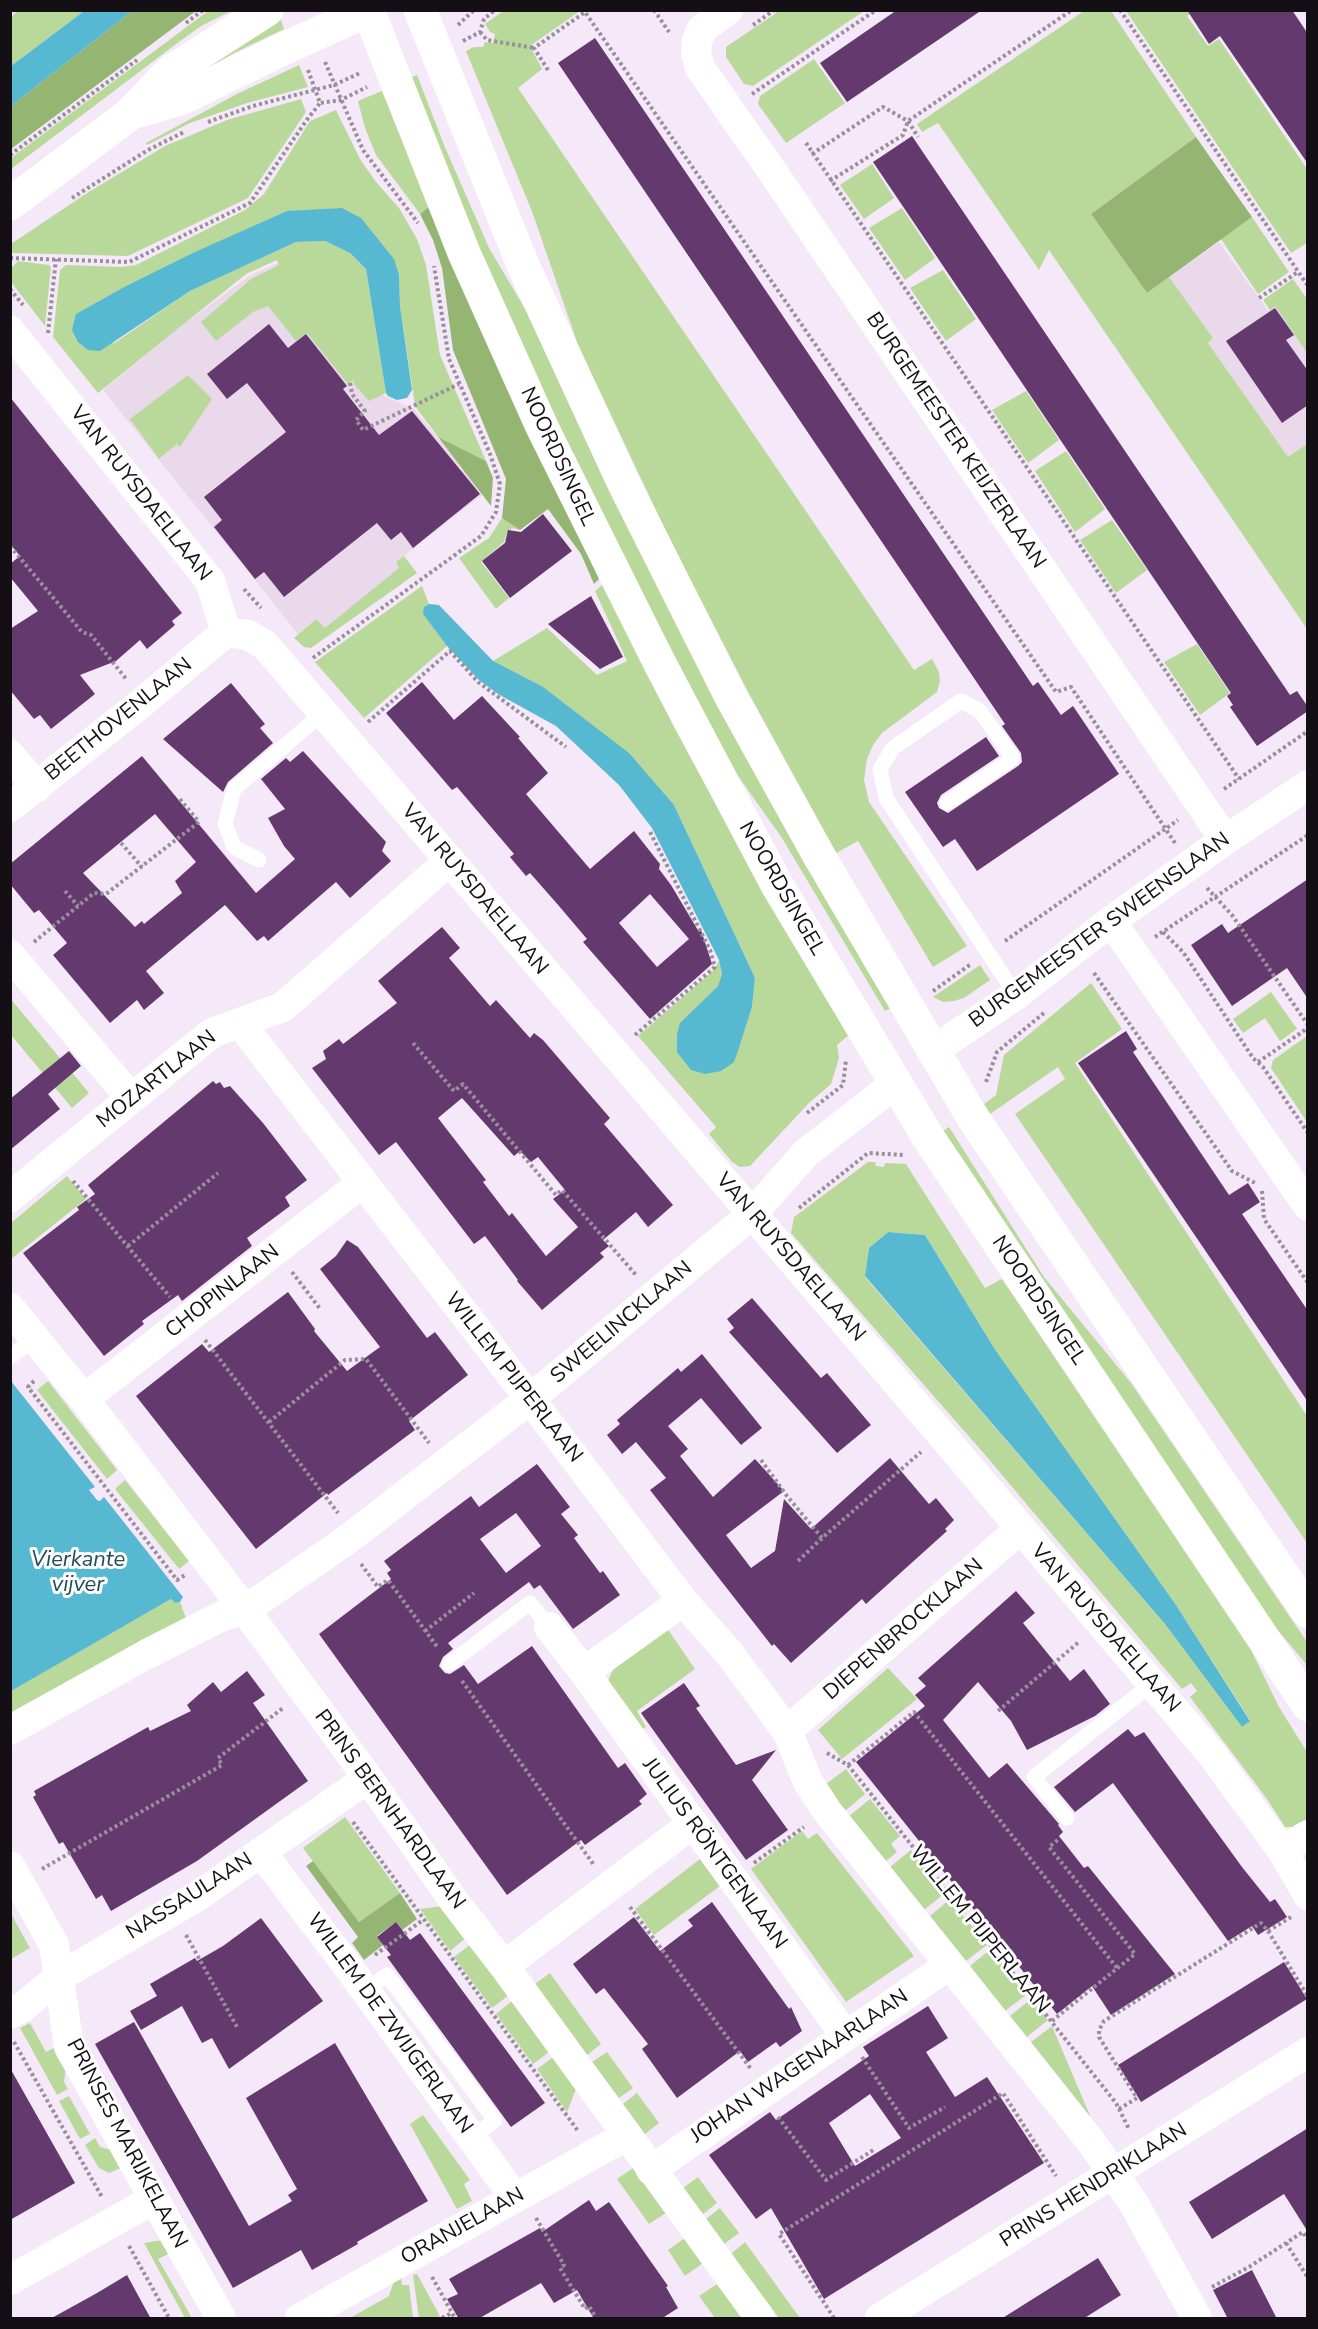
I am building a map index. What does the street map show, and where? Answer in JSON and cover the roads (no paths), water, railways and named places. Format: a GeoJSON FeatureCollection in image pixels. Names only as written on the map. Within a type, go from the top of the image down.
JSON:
{"type":"FeatureCollection","features":[{"type":"Feature","properties":{"kind":"main road"},"geometry":{"type":"LineString","coordinates":[[10,204],[130,114],[170,72],[267,10]]}},
{"type":"Feature","properties":{"kind":"main road"},"geometry":{"type":"LineString","coordinates":[[130,114],[181,99],[290,45],[368,11]]}},
{"type":"Feature","properties":{"kind":"main road","name":"NOORDSINGEL"},"geometry":{"type":"LineString","coordinates":[[368,11],[464,253],[542,427],[600,547],[777,885],[928,1137],[1308,1705]]}},
{"type":"Feature","properties":{"kind":"main road"},"geometry":{"type":"LineString","coordinates":[[425,24],[523,265],[624,484],[731,697],[818,854],[967,1107],[1308,1612]]}},
{"type":"Feature","properties":{"kind":"main road","name":"BURGEMEESTER SWEENSLAAN"},"geometry":{"type":"LineString","coordinates":[[896,1083],[934,1050]]}},
{"type":"Feature","properties":{"kind":"street","name":"BURGEMEESTER KEIJZERLAAN"},"geometry":{"type":"LineString","coordinates":[[728,10],[702,28],[697,40],[696,53],[700,68],[1095,645],[1225,840]]}},
{"type":"Feature","properties":{"kind":"street","name":"VAN RUYSDAELLAAN"},"geometry":{"type":"LineString","coordinates":[[10,331],[210,581],[226,632],[248,635],[265,645],[941,1434],[1210,1752],[1282,1851],[1303,1904]]}},
{"type":"Feature","properties":{"kind":"street","name":"BEETHOVENLAAN"},"geometry":{"type":"LineString","coordinates":[[10,807],[144,701],[226,632]]}},
{"type":"Feature","properties":{"kind":"street"},"geometry":{"type":"LineString","coordinates":[[10,755],[37,787]]}},
{"type":"Feature","properties":{"kind":"street","name":"BURGEMEESTER SWEENSLAAN"},"geometry":{"type":"LineString","coordinates":[[934,1050],[1016,995],[1111,921],[1225,840],[1308,785]]}},
{"type":"Feature","properties":{"kind":"street","name":"MOZARTLAAN"},"geometry":{"type":"LineString","coordinates":[[10,1197],[212,1033],[283,1007],[449,861]]}},
{"type":"Feature","properties":{"kind":"street"},"geometry":{"type":"LineString","coordinates":[[1111,921],[1308,1206]]}},
{"type":"Feature","properties":{"kind":"street"},"geometry":{"type":"LineString","coordinates":[[12,957],[131,1098]]}},
{"type":"Feature","properties":{"kind":"street","name":"WILLEM PIJPERLAAN"},"geometry":{"type":"LineString","coordinates":[[240,1023],[530,1399],[682,1601],[729,1653],[788,1731],[808,1782],[827,1811],[1092,2143],[1134,2204],[1192,2310]]}},
{"type":"Feature","properties":{"kind":"street","name":"SWEELINCKLAAN"},"geometry":{"type":"LineString","coordinates":[[10,1730],[147,1654],[222,1616],[245,1610],[349,1539],[530,1399],[655,1296],[752,1214],[806,1153],[896,1083]]}},
{"type":"Feature","properties":{"kind":"street","name":"CHOPINLAAN"},"geometry":{"type":"LineString","coordinates":[[84,1399],[362,1183]]}},
{"type":"Feature","properties":{"kind":"street","name":"PRINS BERNHARDLAAN"},"geometry":{"type":"LineString","coordinates":[[10,1308],[84,1399],[245,1610],[368,1778],[454,1901],[504,1966],[760,2319]]}},
{"type":"Feature","properties":{"kind":"street","name":"DIEPENBROCKLAAN"},"geometry":{"type":"LineString","coordinates":[[788,1731],[1020,1529]]}},
{"type":"Feature","properties":{"kind":"street"},"geometry":{"type":"LineString","coordinates":[[584,1672],[682,1601]]}},
{"type":"Feature","properties":{"kind":"street","name":"JULIUS RÖNTGENLAAN"},"geometry":{"type":"LineString","coordinates":[[549,1627],[584,1672],[845,2035]]}},
{"type":"Feature","properties":{"kind":"street","name":"NASSAULAAN"},"geometry":{"type":"LineString","coordinates":[[10,2014],[23,2007],[58,1977],[198,1896],[368,1778]]}},
{"type":"Feature","properties":{"kind":"street"},"geometry":{"type":"LineString","coordinates":[[504,1966],[692,1824]]}},
{"type":"Feature","properties":{"kind":"street"},"geometry":{"type":"LineString","coordinates":[[1282,1851],[1308,1836]]}},
{"type":"Feature","properties":{"kind":"street","name":"WILLEM DE ZWIJGERLAAN"},"geometry":{"type":"LineString","coordinates":[[261,1852],[472,2138],[518,2196]]}},
{"type":"Feature","properties":{"kind":"street","name":"PRINSES MARIJKELAAN"},"geometry":{"type":"LineString","coordinates":[[15,1874],[54,1945],[69,2047],[221,2319]]}},
{"type":"Feature","properties":{"kind":"street","name":"JOHAN WAGENAARLAAN"},"geometry":{"type":"LineString","coordinates":[[651,2169],[949,1965]]}},
{"type":"Feature","properties":{"kind":"street","name":"PRINS HENDRIKLAAN"},"geometry":{"type":"LineString","coordinates":[[880,2319],[1308,2052]]}},
{"type":"Feature","properties":{"kind":"street","name":"ORANJELAAN"},"geometry":{"type":"LineString","coordinates":[[300,2319],[626,2136]]}},
{"type":"Feature","properties":{"kind":"street"},"geometry":{"type":"LineString","coordinates":[[10,2280],[154,2199]]}},
{"type":"Feature","properties":{"kind":"lane"},"geometry":{"type":"LineString","coordinates":[[947,803],[1013,758],[980,711],[961,701],[893,748],[880,769],[886,798],[1016,995]]}},
{"type":"Feature","properties":{"kind":"lane"},"geometry":{"type":"LineString","coordinates":[[259,860],[234,847],[225,824],[234,789],[323,713]]}},
{"type":"Feature","properties":{"kind":"lane"},"geometry":{"type":"LineString","coordinates":[[10,1357],[34,1339]]}},
{"type":"Feature","properties":{"kind":"lane","name":"JULIUS RÖNTGENLAAN"},"geometry":{"type":"LineString","coordinates":[[449,1664],[530,1603],[549,1627]]}},
{"type":"Feature","properties":{"kind":"lane"},"geometry":{"type":"LineString","coordinates":[[1067,1818],[1034,1777],[1153,1683]]}},
{"type":"Feature","properties":{"kind":"water"},"geometry":{"type":"Polygon","coordinates":[[[84,11],[132,11],[11,106],[11,66],[84,11]]]}},
{"type":"Feature","properties":{"kind":"water"},"geometry":{"type":"Polygon","coordinates":[[[342,208],[361,218],[394,259],[399,275],[400,306],[412,390],[407,398],[397,400],[386,393],[366,269],[350,253],[325,241],[296,242],[190,291],[100,351],[88,350],[78,342],[72,330],[76,314],[195,252],[287,211],[342,208]]]}},
{"type":"Feature","properties":{"kind":"water"},"geometry":{"type":"Polygon","coordinates":[[[429,604],[439,605],[493,661],[543,687],[629,753],[674,805],[755,978],[752,1007],[734,1062],[721,1071],[705,1074],[691,1070],[677,1052],[677,1034],[680,1023],[718,986],[722,974],[719,960],[652,828],[619,785],[556,726],[498,694],[479,680],[447,646],[423,614],[424,607],[429,604]]]}},
{"type":"Feature","properties":{"kind":"water"},"geometry":{"type":"Polygon","coordinates":[[[888,1232],[925,1235],[994,1348],[1176,1605],[1250,1721],[1242,1727],[1165,1624],[865,1276],[869,1248],[888,1232]]]}},
{"type":"Feature","properties":{"kind":"water","name":"Vierkante vijver"},"geometry":{"type":"Polygon","coordinates":[[[11,1381],[95,1487],[89,1490],[97,1500],[100,1501],[104,1497],[183,1597],[180,1602],[175,1603],[171,1599],[11,1691],[11,1381]]]}}]}
